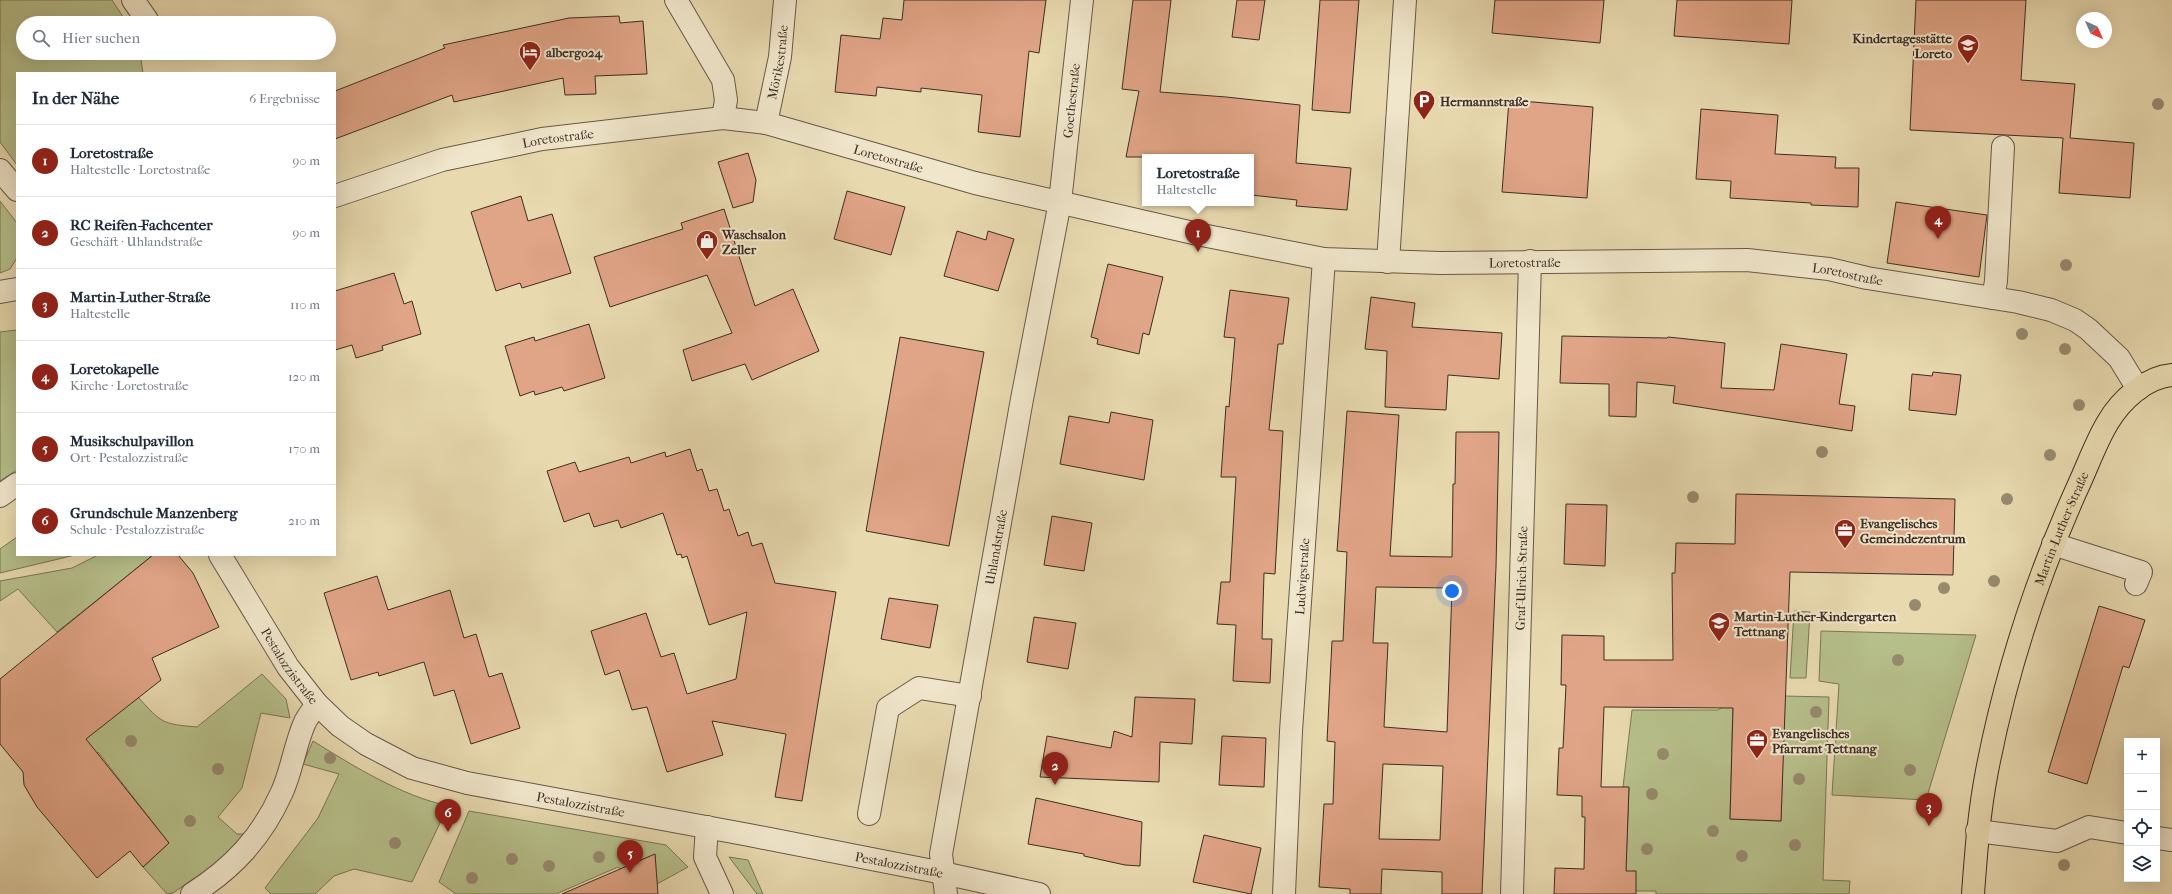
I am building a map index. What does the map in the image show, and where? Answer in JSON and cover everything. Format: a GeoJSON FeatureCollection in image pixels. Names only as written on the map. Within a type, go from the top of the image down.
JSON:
{"type":"FeatureCollection","features":[{"type":"Feature","properties":{"kind":"main road"},"geometry":{"type":"LineString","coordinates":[[2138,388],[2153,380],[2172,375]]}},
{"type":"Feature","properties":{"kind":"main road","name":"Martin-Luther-Straße"},"geometry":{"type":"LineString","coordinates":[[1973,894],[1977,831],[1987,771],[2006,687],[2023,629],[2053,544],[2109,421],[2124,402],[2138,388]]}},
{"type":"Feature","properties":{"kind":"street"},"geometry":{"type":"LineString","coordinates":[[133,0],[143,16]]}},
{"type":"Feature","properties":{"kind":"street"},"geometry":{"type":"LineString","coordinates":[[676,0],[723,80],[726,100],[724,118]]}},
{"type":"Feature","properties":{"kind":"street","name":"Mörikestraße"},"geometry":{"type":"LineString","coordinates":[[766,123],[780,57],[785,0]]}},
{"type":"Feature","properties":{"kind":"street","name":"Goethestraße"},"geometry":{"type":"LineString","coordinates":[[1060,202],[1082,0]]}},
{"type":"Feature","properties":{"kind":"street"},"geometry":{"type":"LineString","coordinates":[[1388,262],[1405,0]]}},
{"type":"Feature","properties":{"kind":"street","name":"Loretostraße"},"geometry":{"type":"LineString","coordinates":[[336,196],[442,160],[542,139],[724,118],[766,123],[975,183],[1202,235],[1324,258],[1388,262],[1492,264],[1530,261],[1747,260],[1829,269],[1867,278],[1992,298],[2051,310],[2075,320],[2088,329],[2119,358],[2138,388]]}},
{"type":"Feature","properties":{"kind":"street"},"geometry":{"type":"LineString","coordinates":[[1992,298],[1996,281],[2003,147]]}},
{"type":"Feature","properties":{"kind":"street"},"geometry":{"type":"LineString","coordinates":[[0,170],[16,189]]}},
{"type":"Feature","properties":{"kind":"street","name":"Uhlandstraße"},"geometry":{"type":"LineString","coordinates":[[946,894],[941,854],[1022,399],[1060,202]]}},
{"type":"Feature","properties":{"kind":"street","name":"Ludwigstraße"},"geometry":{"type":"LineString","coordinates":[[1284,894],[1291,731],[1324,258]]}},
{"type":"Feature","properties":{"kind":"street","name":"Graf-Ulrich-Straße"},"geometry":{"type":"LineString","coordinates":[[1512,894],[1530,261]]}},
{"type":"Feature","properties":{"kind":"street"},"geometry":{"type":"LineString","coordinates":[[0,292],[16,290]]}},
{"type":"Feature","properties":{"kind":"street"},"geometry":{"type":"LineString","coordinates":[[0,496],[16,485]]}},
{"type":"Feature","properties":{"kind":"street"},"geometry":{"type":"LineString","coordinates":[[2053,544],[2141,572],[2136,584]]}},
{"type":"Feature","properties":{"kind":"street","name":"Pestalozzistraße"},"geometry":{"type":"LineString","coordinates":[[221,556],[288,667],[317,704],[340,726],[366,744],[412,768],[466,783],[707,827],[943,873],[1039,894]]}},
{"type":"Feature","properties":{"kind":"street"},"geometry":{"type":"LineString","coordinates":[[869,814],[888,708],[919,688],[970,696]]}},
{"type":"Feature","properties":{"kind":"street"},"geometry":{"type":"LineString","coordinates":[[192,894],[209,883],[241,857],[258,836],[282,792],[305,721],[317,704]]}},
{"type":"Feature","properties":{"kind":"street"},"geometry":{"type":"LineString","coordinates":[[707,827],[705,857],[722,894]]}},
{"type":"Feature","properties":{"kind":"street"},"geometry":{"type":"LineString","coordinates":[[1977,831],[2057,841],[2089,827],[2124,833]]}},
{"type":"Feature","properties":{"kind":"street"},"geometry":{"type":"LineString","coordinates":[[2160,838],[2172,840]]}},
{"type":"Feature","properties":{"kind":"green space"},"geometry":{"type":"Polygon","coordinates":[[[0,0],[112,0],[122,16],[16,16],[16,60],[141,60],[143,72],[16,72],[16,164],[0,142],[0,0]]]}},
{"type":"Feature","properties":{"kind":"green space"},"geometry":{"type":"Polygon","coordinates":[[[0,201],[16,222],[16,260],[10,269],[0,273],[0,201]]]}},
{"type":"Feature","properties":{"kind":"green space"},"geometry":{"type":"Polygon","coordinates":[[[16,330],[16,471],[0,481],[0,332],[16,330]]]}},
{"type":"Feature","properties":{"kind":"green space"},"geometry":{"type":"Polygon","coordinates":[[[16,538],[16,556],[71,556],[0,573],[0,549],[16,538]]]}},
{"type":"Feature","properties":{"kind":"green space"},"geometry":{"type":"Polygon","coordinates":[[[96,556],[152,556],[57,632],[18,589],[0,601],[0,581],[72,568],[96,556]]]}},
{"type":"Feature","properties":{"kind":"green space"},"geometry":{"type":"Polygon","coordinates":[[[1794,611],[1810,612],[1806,678],[1790,678],[1794,611]]]}},
{"type":"Feature","properties":{"kind":"green space"},"geometry":{"type":"Polygon","coordinates":[[[1821,631],[1976,635],[1926,800],[1832,795],[1839,684],[1819,681],[1821,631]]]}},
{"type":"Feature","properties":{"kind":"green space"},"geometry":{"type":"Polygon","coordinates":[[[262,674],[286,699],[290,718],[261,713],[242,788],[218,817],[237,834],[244,834],[228,855],[173,893],[167,894],[143,867],[169,843],[98,752],[85,763],[73,749],[138,697],[158,718],[177,725],[197,727],[262,674]]]}},
{"type":"Feature","properties":{"kind":"green space"},"geometry":{"type":"Polygon","coordinates":[[[1784,696],[1829,697],[1823,880],[1850,881],[1849,894],[1656,894],[1656,891],[1625,891],[1629,788],[1623,787],[1632,710],[1718,710],[1733,701],[1730,819],[1781,821],[1784,696]]]}},
{"type":"Feature","properties":{"kind":"green space"},"geometry":{"type":"Polygon","coordinates":[[[313,741],[378,779],[413,795],[448,806],[412,882],[354,869],[334,876],[315,894],[271,894],[265,888],[318,818],[339,774],[303,764],[313,741]]]}},
{"type":"Feature","properties":{"kind":"green space"},"geometry":{"type":"Polygon","coordinates":[[[469,811],[666,845],[688,867],[657,884],[655,854],[620,869],[618,867],[556,894],[456,894],[439,882],[469,811]]]}},
{"type":"Feature","properties":{"kind":"green space"},"geometry":{"type":"Polygon","coordinates":[[[729,857],[748,860],[763,894],[757,894],[729,857]]]}},
{"type":"Feature","properties":{"kind":"building"},"geometry":{"type":"Polygon","coordinates":[[[904,0],[1046,0],[1039,53],[1029,51],[1020,137],[978,132],[982,95],[921,88],[921,92],[877,87],[876,96],[835,92],[841,35],[880,39],[883,18],[902,20],[904,0]]]}},
{"type":"Feature","properties":{"kind":"building"},"geometry":{"type":"Polygon","coordinates":[[[1133,0],[1171,0],[1160,92],[1300,105],[1296,163],[1351,168],[1347,210],[1296,206],[1297,200],[1254,195],[1254,154],[1142,154],[1142,157],[1126,157],[1139,91],[1122,89],[1133,0]]]}},
{"type":"Feature","properties":{"kind":"building"},"geometry":{"type":"Polygon","coordinates":[[[1237,0],[1265,0],[1259,40],[1232,37],[1237,0]]]}},
{"type":"Feature","properties":{"kind":"building"},"geometry":{"type":"Polygon","coordinates":[[[1320,0],[1359,0],[1350,113],[1312,110],[1320,0]]]}},
{"type":"Feature","properties":{"kind":"building"},"geometry":{"type":"Polygon","coordinates":[[[1495,0],[1604,0],[1600,43],[1492,33],[1495,0]]]}},
{"type":"Feature","properties":{"kind":"building"},"geometry":{"type":"Polygon","coordinates":[[[1677,0],[1792,0],[1789,44],[1674,36],[1677,0]]]}},
{"type":"Feature","properties":{"kind":"building","name":"Kindertagesstätte Loreto"},"geometry":{"type":"Polygon","coordinates":[[[1916,0],[2026,0],[2021,80],[2075,84],[2070,138],[2134,143],[2130,198],[2059,193],[2063,138],[1910,130],[1916,0]]]}},
{"type":"Feature","properties":{"kind":"building"},"geometry":{"type":"Polygon","coordinates":[[[619,16],[620,23],[643,21],[647,74],[595,76],[596,94],[565,95],[563,78],[454,102],[452,95],[336,139],[336,91],[445,48],[443,45],[569,18],[619,16]]]}},
{"type":"Feature","properties":{"kind":"building"},"geometry":{"type":"Polygon","coordinates":[[[1509,100],[1593,107],[1587,198],[1502,192],[1509,100]]]}},
{"type":"Feature","properties":{"kind":"building"},"geometry":{"type":"Polygon","coordinates":[[[1701,109],[1778,115],[1775,154],[1836,157],[1835,168],[1859,168],[1858,207],[1811,205],[1811,203],[1730,198],[1731,181],[1696,179],[1701,109]]]}},
{"type":"Feature","properties":{"kind":"building"},"geometry":{"type":"Polygon","coordinates":[[[748,153],[756,180],[753,202],[733,208],[718,162],[748,153]]]}},
{"type":"Feature","properties":{"kind":"building"},"geometry":{"type":"Polygon","coordinates":[[[847,191],[905,207],[891,255],[834,239],[847,191]]]}},
{"type":"Feature","properties":{"kind":"building"},"geometry":{"type":"Polygon","coordinates":[[[521,196],[528,221],[552,214],[571,273],[522,288],[520,283],[496,291],[471,212],[521,196]]]}},
{"type":"Feature","properties":{"kind":"building"},"geometry":{"type":"Polygon","coordinates":[[[1896,202],[1987,215],[1979,277],[1887,263],[1896,202]]]}},
{"type":"Feature","properties":{"kind":"building"},"geometry":{"type":"Polygon","coordinates":[[[724,209],[755,306],[793,289],[819,351],[752,380],[745,364],[692,381],[683,350],[732,333],[707,275],[610,307],[594,257],[683,229],[681,223],[724,209]]]}},
{"type":"Feature","properties":{"kind":"building"},"geometry":{"type":"Polygon","coordinates":[[[957,231],[986,240],[988,231],[1014,239],[998,291],[944,276],[957,231]]]}},
{"type":"Feature","properties":{"kind":"building"},"geometry":{"type":"Polygon","coordinates":[[[1108,264],[1163,277],[1149,335],[1143,333],[1139,354],[1097,344],[1098,339],[1091,337],[1108,264]]]}},
{"type":"Feature","properties":{"kind":"building"},"geometry":{"type":"Polygon","coordinates":[[[394,273],[404,304],[412,301],[421,334],[382,346],[383,350],[356,358],[352,345],[336,350],[336,291],[394,273]]]}},
{"type":"Feature","properties":{"kind":"building"},"geometry":{"type":"Polygon","coordinates":[[[1230,290],[1289,298],[1283,344],[1278,344],[1269,430],[1283,431],[1275,574],[1264,573],[1262,639],[1272,639],[1270,683],[1233,681],[1236,625],[1217,624],[1221,582],[1230,582],[1236,477],[1221,477],[1226,406],[1229,407],[1235,338],[1224,337],[1230,290]]]}},
{"type":"Feature","properties":{"kind":"building"},"geometry":{"type":"Polygon","coordinates":[[[1371,297],[1415,303],[1412,327],[1502,333],[1499,379],[1448,375],[1446,410],[1385,407],[1387,351],[1365,349],[1371,297]]]}},
{"type":"Feature","properties":{"kind":"building"},"geometry":{"type":"Polygon","coordinates":[[[589,324],[605,378],[564,391],[562,387],[535,395],[534,391],[520,396],[505,346],[534,337],[535,341],[589,324]]]}},
{"type":"Feature","properties":{"kind":"building"},"geometry":{"type":"Polygon","coordinates":[[[1562,336],[1668,337],[1725,343],[1721,388],[1774,390],[1781,344],[1847,354],[1839,404],[1855,406],[1852,431],[1673,403],[1675,386],[1637,382],[1636,417],[1609,416],[1609,384],[1560,383],[1562,336]]]}},
{"type":"Feature","properties":{"kind":"building"},"geometry":{"type":"Polygon","coordinates":[[[900,337],[984,352],[949,546],[866,531],[900,337]]]}},
{"type":"Feature","properties":{"kind":"building"},"geometry":{"type":"Polygon","coordinates":[[[1933,372],[1961,375],[1956,415],[1909,410],[1912,374],[1932,376],[1933,372]]]}},
{"type":"Feature","properties":{"kind":"building"},"geometry":{"type":"Polygon","coordinates":[[[1347,411],[1399,415],[1390,556],[1452,557],[1453,484],[1455,484],[1456,432],[1499,432],[1496,567],[1482,894],[1442,894],[1442,872],[1382,869],[1381,894],[1350,894],[1350,889],[1319,887],[1324,804],[1333,804],[1335,742],[1327,741],[1332,641],[1343,641],[1347,552],[1337,551],[1347,411]],[[1376,587],[1373,643],[1388,643],[1384,727],[1447,732],[1452,588],[1376,587]],[[1383,764],[1379,839],[1440,840],[1443,766],[1383,764]]]}},
{"type":"Feature","properties":{"kind":"building"},"geometry":{"type":"Polygon","coordinates":[[[1111,412],[1153,420],[1144,480],[1060,464],[1069,416],[1109,423],[1111,412]]]}},
{"type":"Feature","properties":{"kind":"building"},"geometry":{"type":"Polygon","coordinates":[[[690,449],[697,471],[702,469],[709,491],[717,489],[724,511],[729,509],[738,536],[748,532],[752,546],[762,543],[775,583],[836,592],[802,801],[775,797],[786,734],[712,721],[723,755],[667,772],[647,707],[632,710],[619,670],[605,675],[591,631],[646,613],[661,657],[674,653],[687,694],[736,679],[747,612],[709,625],[687,556],[682,558],[681,554],[677,555],[663,513],[621,528],[618,520],[594,527],[589,513],[564,522],[547,471],[575,462],[579,472],[629,457],[631,463],[665,452],[666,457],[690,449]]]}},
{"type":"Feature","properties":{"kind":"building"},"geometry":{"type":"Polygon","coordinates":[[[1736,494],[1955,499],[1953,575],[1790,572],[1781,821],[1730,819],[1733,708],[1604,707],[1601,787],[1629,787],[1626,871],[1636,871],[1636,894],[1554,894],[1555,868],[1584,869],[1585,817],[1582,817],[1582,796],[1557,795],[1559,748],[1563,748],[1566,685],[1561,685],[1562,635],[1604,636],[1604,660],[1673,660],[1672,573],[1675,573],[1676,543],[1735,544],[1736,494]]]}},
{"type":"Feature","properties":{"kind":"building"},"geometry":{"type":"Polygon","coordinates":[[[1566,504],[1607,505],[1605,566],[1564,564],[1566,504]]]}},
{"type":"Feature","properties":{"kind":"building"},"geometry":{"type":"Polygon","coordinates":[[[1052,516],[1092,523],[1084,571],[1044,565],[1052,516]]]}},
{"type":"Feature","properties":{"kind":"building"},"geometry":{"type":"Polygon","coordinates":[[[152,556],[179,556],[193,573],[219,627],[152,658],[161,680],[86,739],[169,843],[143,867],[130,851],[97,878],[37,807],[24,785],[23,772],[0,744],[0,679],[152,556]]]}},
{"type":"Feature","properties":{"kind":"building"},"geometry":{"type":"Polygon","coordinates":[[[377,576],[388,610],[450,590],[464,638],[476,634],[489,677],[502,673],[520,728],[471,744],[454,690],[434,696],[424,662],[379,676],[378,672],[351,680],[324,593],[377,576]]]}},
{"type":"Feature","properties":{"kind":"building"},"geometry":{"type":"Polygon","coordinates":[[[889,598],[938,605],[930,648],[881,639],[889,598]]]}},
{"type":"Feature","properties":{"kind":"building"},"geometry":{"type":"Polygon","coordinates":[[[2099,606],[2145,620],[2129,668],[2123,666],[2087,784],[2048,772],[2099,606]]]}},
{"type":"Feature","properties":{"kind":"building"},"geometry":{"type":"Polygon","coordinates":[[[1034,617],[1076,623],[1068,669],[1027,662],[1034,617]]]}},
{"type":"Feature","properties":{"kind":"building"},"geometry":{"type":"Polygon","coordinates":[[[1135,697],[1195,699],[1192,744],[1160,742],[1159,782],[1040,777],[1047,736],[1111,748],[1114,731],[1132,737],[1135,697]]]}},
{"type":"Feature","properties":{"kind":"building"},"geometry":{"type":"Polygon","coordinates":[[[1222,736],[1266,738],[1264,787],[1219,785],[1222,736]]]}},
{"type":"Feature","properties":{"kind":"building"},"geometry":{"type":"Polygon","coordinates":[[[1036,798],[1142,822],[1140,866],[1125,865],[1084,856],[1084,854],[1028,844],[1036,798]]]}},
{"type":"Feature","properties":{"kind":"building"},"geometry":{"type":"Polygon","coordinates":[[[1204,835],[1261,848],[1251,894],[1193,882],[1204,835]]]}},
{"type":"Feature","properties":{"kind":"building"},"geometry":{"type":"Polygon","coordinates":[[[655,854],[658,894],[562,894],[655,854]]]}},
{"type":"Feature","properties":{"kind":"place","name":"Kindertagesstätte Loreto"},"geometry":{"type":"Point","coordinates":[1968,64]}},
{"type":"Feature","properties":{"kind":"place","name":"albergo24"},"geometry":{"type":"Point","coordinates":[530,72]}},
{"type":"Feature","properties":{"kind":"place","name":"Hermannstraße"},"geometry":{"type":"Point","coordinates":[1424,120]}},
{"type":"Feature","properties":{"kind":"place","name":"Loretokapelle"},"geometry":{"type":"Point","coordinates":[1938,239]}},
{"type":"Feature","properties":{"kind":"place","name":"Loretostraße"},"geometry":{"type":"Point","coordinates":[1198,252]}},
{"type":"Feature","properties":{"kind":"place","name":"Waschsalon Zeller"},"geometry":{"type":"Point","coordinates":[707,260]}},
{"type":"Feature","properties":{"kind":"place","name":"Evangelisches Gemeindezentrum"},"geometry":{"type":"Point","coordinates":[1845,550]}},
{"type":"Feature","properties":{"kind":"place","name":"Martin-Luther-Kindergarten Tettnang"},"geometry":{"type":"Point","coordinates":[1719,642]}},
{"type":"Feature","properties":{"kind":"place","name":"Evangelisches Pfarramt Tettnang"},"geometry":{"type":"Point","coordinates":[1757,760]}},
{"type":"Feature","properties":{"kind":"place","name":"RC Reifen-Fachcenter"},"geometry":{"type":"Point","coordinates":[1055,785]}},
{"type":"Feature","properties":{"kind":"place","name":"Martin-Luther-Straße"},"geometry":{"type":"Point","coordinates":[1929,826]}},
{"type":"Feature","properties":{"kind":"place","name":"Grundschule Manzenberg"},"geometry":{"type":"Point","coordinates":[448,832]}},
{"type":"Feature","properties":{"kind":"place","name":"Musikschulpavillon"},"geometry":{"type":"Point","coordinates":[630,873]}}]}
